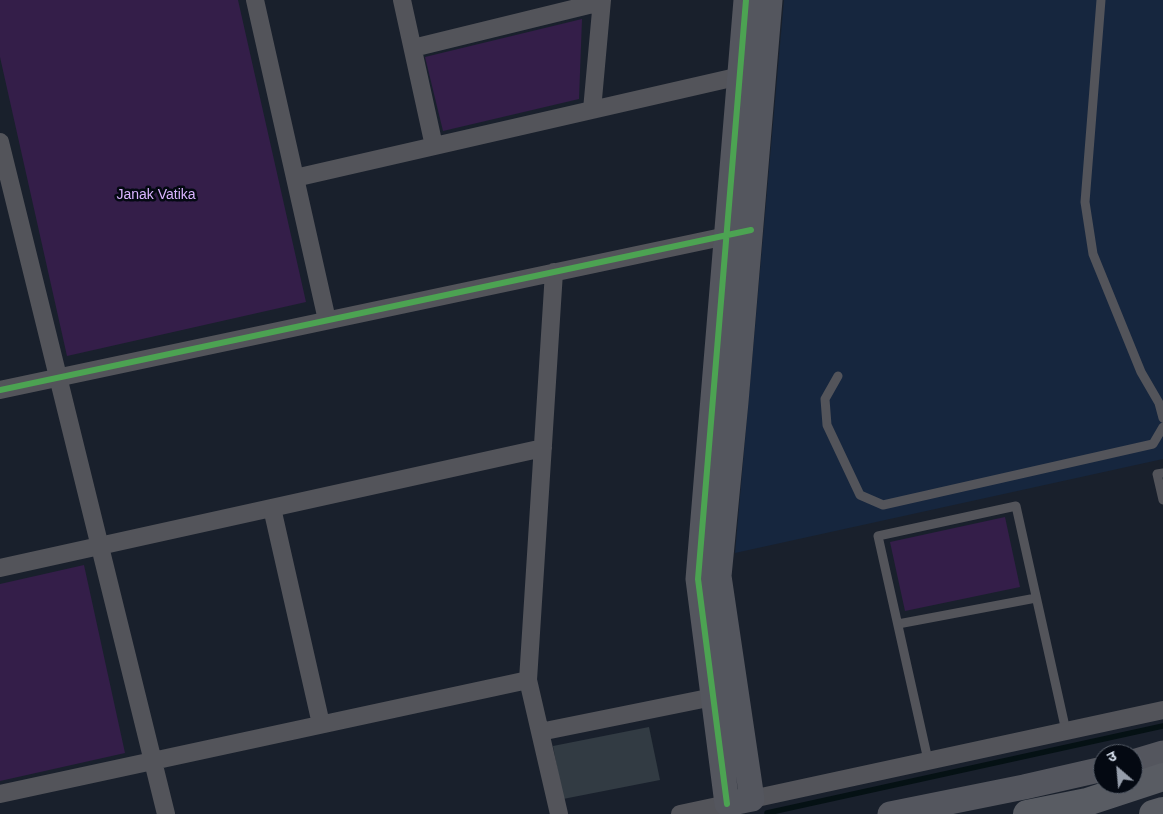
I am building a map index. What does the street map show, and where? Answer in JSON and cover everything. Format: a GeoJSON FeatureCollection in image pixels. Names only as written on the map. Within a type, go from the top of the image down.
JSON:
{"type":"FeatureCollection","features":[{"type":"Feature","properties":{"kind":"highway"},"geometry":{"type":"LineString","coordinates":[[1027,814],[1086,802],[1163,777]]}},
{"type":"Feature","properties":{"kind":"highway"},"geometry":{"type":"LineString","coordinates":[[1154,814],[1163,811]]}},
{"type":"Feature","properties":{"kind":"street"},"geometry":{"type":"LineString","coordinates":[[255,0],[327,320]]}},
{"type":"Feature","properties":{"kind":"street"},"geometry":{"type":"LineString","coordinates":[[402,0],[434,146]]}},
{"type":"Feature","properties":{"kind":"street"},"geometry":{"type":"LineString","coordinates":[[727,804],[698,579],[746,0]]}},
{"type":"Feature","properties":{"kind":"street"},"geometry":{"type":"LineString","coordinates":[[752,799],[719,576],[770,0]]}},
{"type":"Feature","properties":{"kind":"street"},"geometry":{"type":"LineString","coordinates":[[412,48],[602,1],[592,110]]}},
{"type":"Feature","properties":{"kind":"street"},"geometry":{"type":"LineString","coordinates":[[295,178],[764,70]]}},
{"type":"Feature","properties":{"kind":"street"},"geometry":{"type":"LineString","coordinates":[[0,142],[166,814]]}},
{"type":"Feature","properties":{"kind":"street"},"geometry":{"type":"LineString","coordinates":[[0,390],[751,230]]}},
{"type":"Feature","properties":{"kind":"street"},"geometry":{"type":"LineString","coordinates":[[554,272],[528,680],[559,814]]}},
{"type":"Feature","properties":{"kind":"street"},"geometry":{"type":"LineString","coordinates":[[0,568],[543,448]]}},
{"type":"Feature","properties":{"kind":"street"},"geometry":{"type":"LineString","coordinates":[[272,508],[321,724]]}},
{"type":"Feature","properties":{"kind":"street"},"geometry":{"type":"LineString","coordinates":[[0,794],[528,680]]}},
{"type":"Feature","properties":{"kind":"street"},"geometry":{"type":"LineString","coordinates":[[540,732],[713,697]]}},
{"type":"Feature","properties":{"kind":"street"},"geometry":{"type":"LineString","coordinates":[[680,814],[1163,710]]}},
{"type":"Feature","properties":{"kind":"street"},"geometry":{"type":"LineString","coordinates":[[1143,759],[1163,753]]}},
{"type":"Feature","properties":{"kind":"street"},"geometry":{"type":"LineString","coordinates":[[890,814],[1024,788],[1093,771]]}},
{"type":"Feature","properties":{"kind":"lane"},"geometry":{"type":"LineString","coordinates":[[1101,0],[1085,202],[1093,254],[1141,372],[1159,403],[1163,418]]}},
{"type":"Feature","properties":{"kind":"lane"},"geometry":{"type":"LineString","coordinates":[[838,376],[825,399],[828,425],[860,495],[883,505],[1152,444],[1163,427]]}},
{"type":"Feature","properties":{"kind":"lane"},"geometry":{"type":"LineString","coordinates":[[1163,473],[1158,474],[1163,500]]}},
{"type":"Feature","properties":{"kind":"lane"},"geometry":{"type":"LineString","coordinates":[[928,760],[878,536],[1016,506],[1066,731]]}},
{"type":"Feature","properties":{"kind":"lane"},"geometry":{"type":"LineString","coordinates":[[898,624],[1036,598]]}},
{"type":"Feature","properties":{"kind":"shaded area"},"geometry":{"type":"Polygon","coordinates":[[[784,0],[1163,0],[1163,459],[735,553],[784,0]]]}},
{"type":"Feature","properties":{"kind":"green space","name":"Janak Vatika"},"geometry":{"type":"Polygon","coordinates":[[[0,0],[238,0],[306,302],[67,356],[0,57],[0,0]]]}},
{"type":"Feature","properties":{"kind":"green space"},"geometry":{"type":"Polygon","coordinates":[[[582,19],[579,99],[443,131],[425,57],[582,19]]]}},
{"type":"Feature","properties":{"kind":"green space"},"geometry":{"type":"Polygon","coordinates":[[[1005,517],[1020,587],[905,611],[890,542],[1005,517]]]}},
{"type":"Feature","properties":{"kind":"green space"},"geometry":{"type":"Polygon","coordinates":[[[84,565],[125,753],[0,781],[0,584],[84,565]]]}},
{"type":"Feature","properties":{"kind":"building"},"geometry":{"type":"Polygon","coordinates":[[[649,727],[660,780],[563,799],[553,746],[649,727]]]}},
{"type":"Feature","properties":{"kind":"waterway"},"geometry":{"type":"LineString","coordinates":[[767,813],[1163,726]]}},
{"type":"Feature","properties":{"kind":"cycle path"},"geometry":{"type":"LineString","coordinates":[[727,804],[698,579],[746,0]]}},
{"type":"Feature","properties":{"kind":"cycle path"},"geometry":{"type":"LineString","coordinates":[[0,390],[751,230]]}}]}
